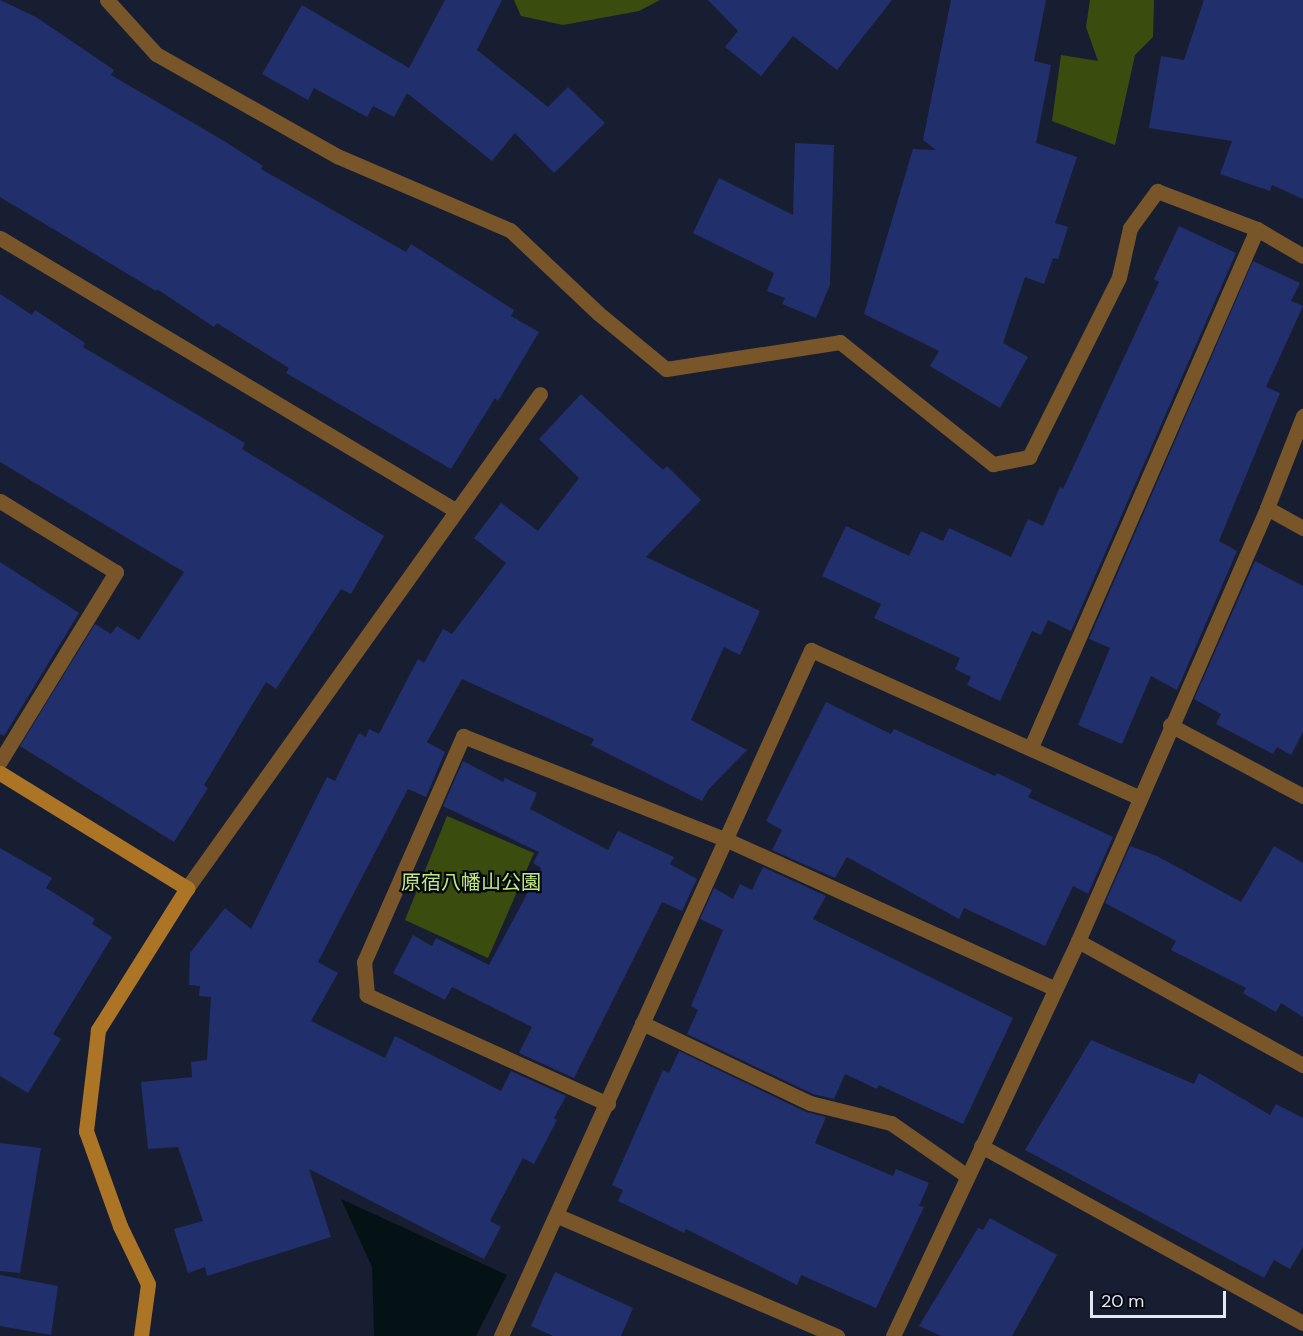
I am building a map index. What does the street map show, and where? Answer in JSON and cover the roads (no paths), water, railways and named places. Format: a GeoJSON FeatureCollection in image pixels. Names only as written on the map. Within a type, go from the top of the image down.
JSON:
{"type":"FeatureCollection","features":[{"type":"Feature","properties":{"kind":"street"},"geometry":{"type":"LineString","coordinates":[[107,0],[156,54],[337,156],[510,230],[598,313],[666,369],[840,342],[993,464],[1029,457],[1119,277],[1130,228],[1157,191],[1257,229],[1303,256]]}},
{"type":"Feature","properties":{"kind":"street"},"geometry":{"type":"LineString","coordinates":[[1031,747],[1257,229]]}},
{"type":"Feature","properties":{"kind":"street"},"geometry":{"type":"LineString","coordinates":[[0,238],[455,510]]}},
{"type":"Feature","properties":{"kind":"street"},"geometry":{"type":"LineString","coordinates":[[141,1336],[148,1284],[120,1226],[86,1131],[98,1030],[187,888],[540,394]]}},
{"type":"Feature","properties":{"kind":"street"},"geometry":{"type":"LineString","coordinates":[[893,1336],[1078,941],[1138,797],[1267,508],[1303,416]]}},
{"type":"Feature","properties":{"kind":"street"},"geometry":{"type":"LineString","coordinates":[[0,501],[116,572],[0,761]]}},
{"type":"Feature","properties":{"kind":"street"},"geometry":{"type":"LineString","coordinates":[[1267,508],[1303,528]]}},
{"type":"Feature","properties":{"kind":"street"},"geometry":{"type":"LineString","coordinates":[[501,1336],[558,1216],[642,1023],[811,650],[1138,797]]}},
{"type":"Feature","properties":{"kind":"street"},"geometry":{"type":"LineString","coordinates":[[1170,725],[1303,796]]}},
{"type":"Feature","properties":{"kind":"street"},"geometry":{"type":"LineString","coordinates":[[608,1104],[368,995],[364,962],[463,736],[725,839],[1055,989]]}},
{"type":"Feature","properties":{"kind":"street"},"geometry":{"type":"LineString","coordinates":[[0,773],[187,888]]}},
{"type":"Feature","properties":{"kind":"street"},"geometry":{"type":"LineString","coordinates":[[1078,941],[1303,1065]]}},
{"type":"Feature","properties":{"kind":"street"},"geometry":{"type":"LineString","coordinates":[[642,1023],[810,1103],[891,1123],[967,1176]]}},
{"type":"Feature","properties":{"kind":"street"},"geometry":{"type":"LineString","coordinates":[[981,1146],[1303,1323]]}},
{"type":"Feature","properties":{"kind":"street"},"geometry":{"type":"LineString","coordinates":[[558,1216],[837,1336]]}},
{"type":"Feature","properties":{"kind":"park label","name":"原宿八幡山公園"},"geometry":{"type":"Point","coordinates":[471,882]}}]}
